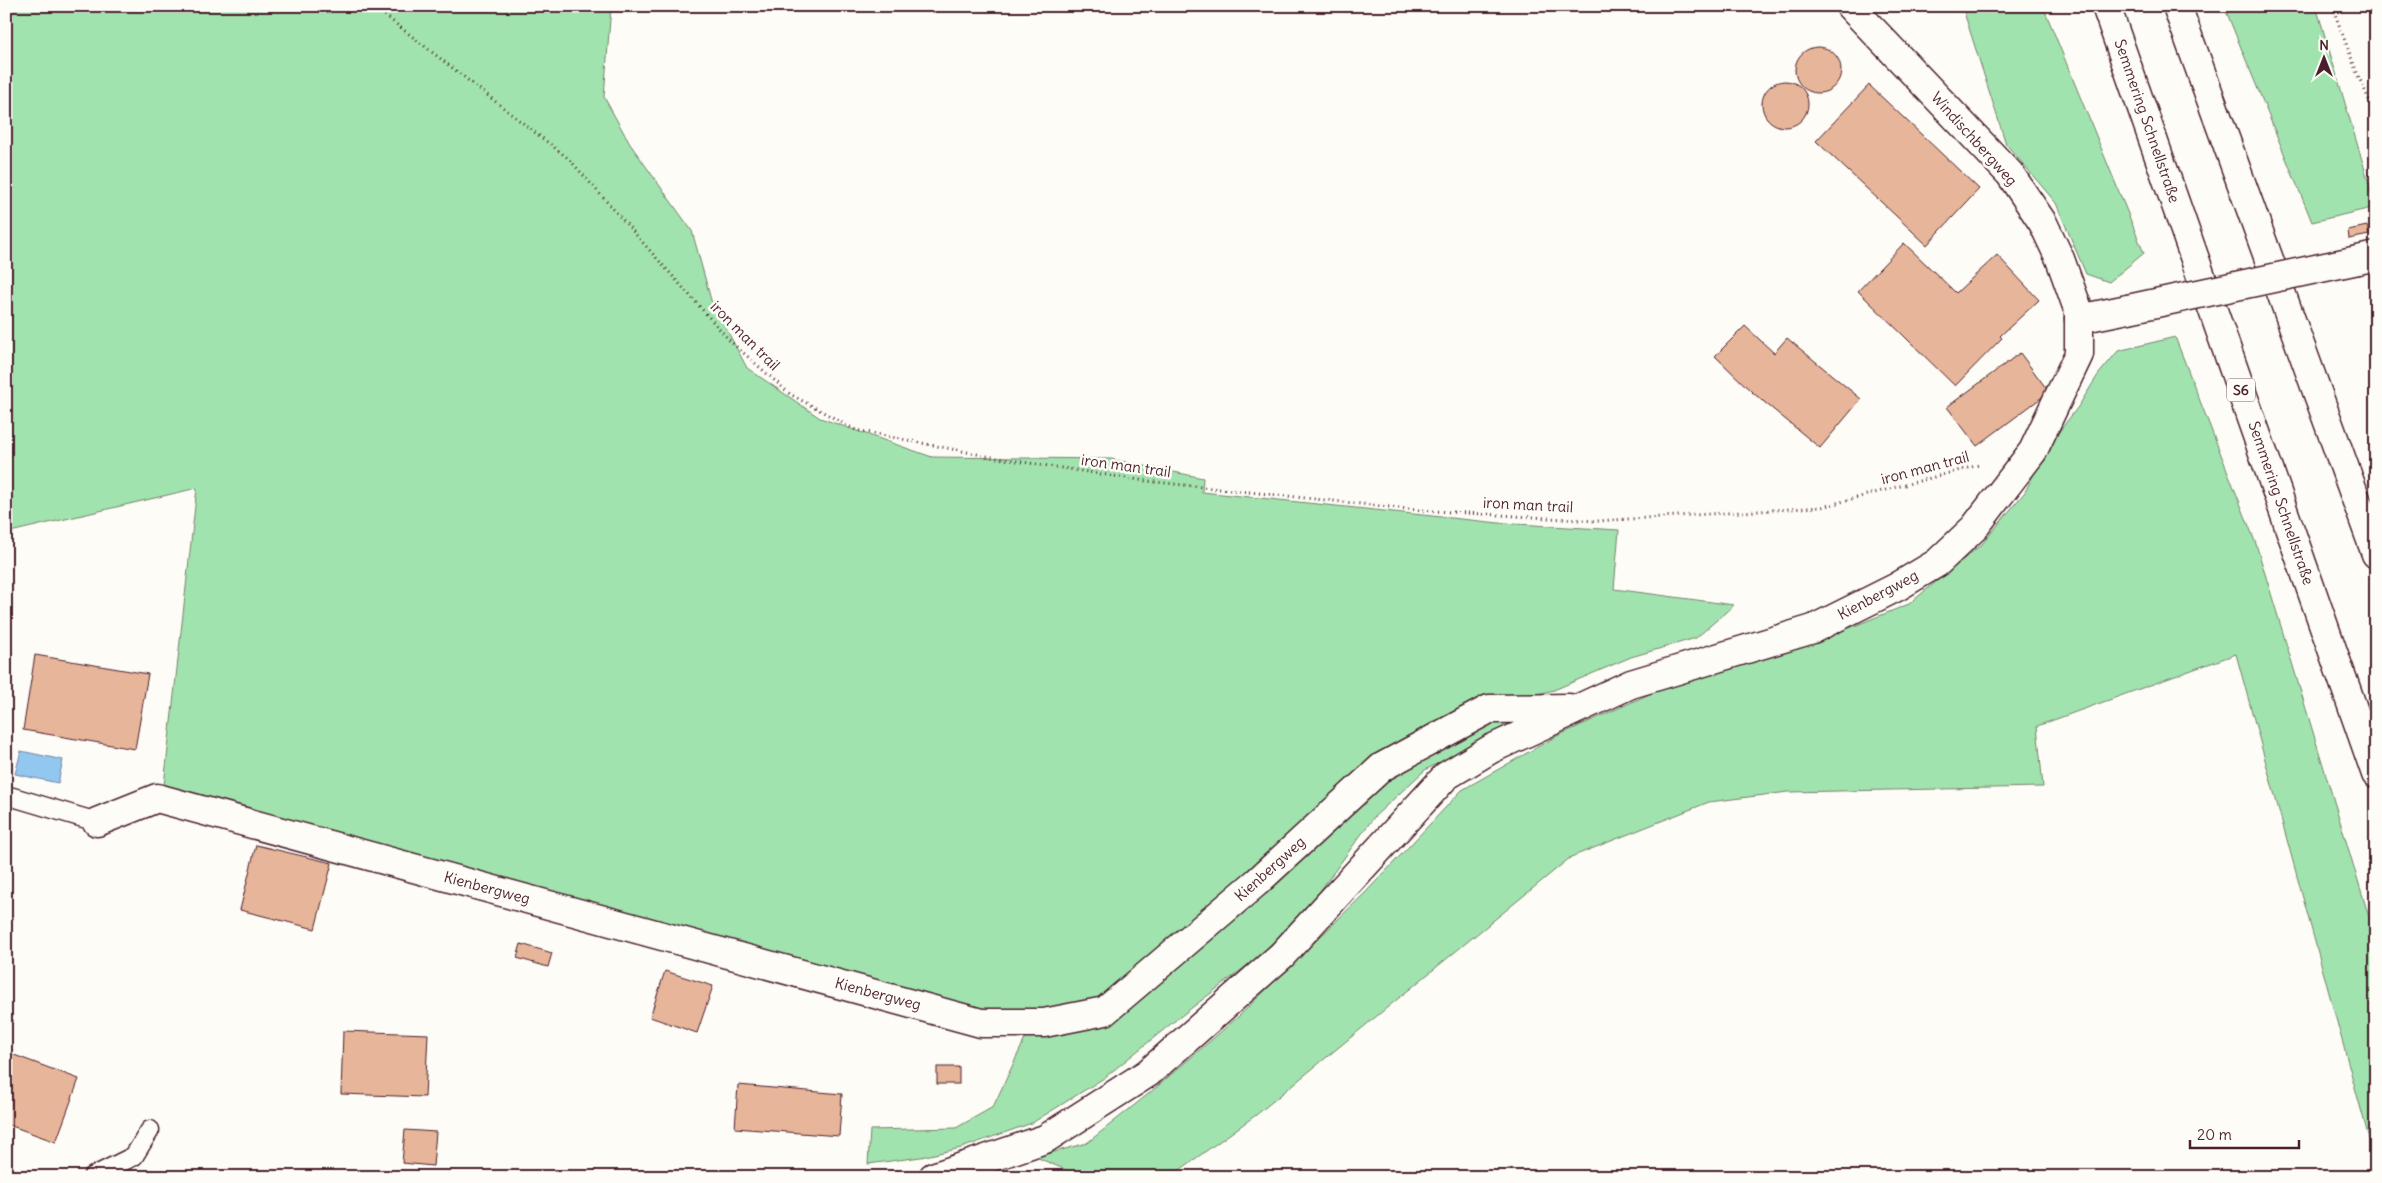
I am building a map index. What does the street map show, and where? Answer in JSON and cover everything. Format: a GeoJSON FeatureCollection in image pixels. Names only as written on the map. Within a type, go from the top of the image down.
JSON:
{"type":"FeatureCollection","features":[{"type":"Feature","properties":{"kind":"main road","name":"Windischbergweg"},"geometry":{"type":"LineString","coordinates":[[1850,6],[2010,174],[2043,223],[2060,259],[2080,319],[2080,354]]}},
{"type":"Feature","properties":{"kind":"main road","name":"Semmering Schnellstraße"},"geometry":{"type":"LineString","coordinates":[[2106,6],[2376,774]]}},
{"type":"Feature","properties":{"kind":"main road"},"geometry":{"type":"LineString","coordinates":[[2177,6],[2376,554]]}},
{"type":"Feature","properties":{"kind":"main road"},"geometry":{"type":"LineString","coordinates":[[2080,319],[2367,258]]}},
{"type":"Feature","properties":{"kind":"main road","name":"Kienbergweg"},"geometry":{"type":"LineString","coordinates":[[934,1177],[1046,1139],[1148,1073],[1282,955],[1446,776],[1491,749],[1631,684],[1813,629],[1897,587],[1937,563],[1974,528],[2033,451],[2080,354]]}},
{"type":"Feature","properties":{"kind":"main road","name":"Kienbergweg"},"geometry":{"type":"LineString","coordinates":[[97,822],[157,798],[981,1023],[1044,1023],[1105,1011],[1258,882],[1382,767],[1489,709],[1578,708]]}},
{"type":"Feature","properties":{"kind":"lane"},"geometry":{"type":"LineString","coordinates":[[6,795],[97,822]]}},
{"type":"Feature","properties":{"kind":"lane"},"geometry":{"type":"LineString","coordinates":[[92,1177],[134,1156],[150,1130]]}},
{"type":"Feature","properties":{"kind":"path","name":"iron man trail"},"geometry":{"type":"LineString","coordinates":[[373,6],[570,158],[730,341],[790,394],[856,430],[997,458],[1146,481],[1418,510],[1597,521],[1822,507],[1985,464]]}},
{"type":"Feature","properties":{"kind":"path"},"geometry":{"type":"LineString","coordinates":[[2332,6],[2357,73],[2376,115]]}},
{"type":"Feature","properties":{"kind":"green space"},"geometry":{"type":"Polygon","coordinates":[[[6,6],[611,6],[604,97],[630,144],[692,231],[711,300],[747,368],[820,418],[932,457],[1111,459],[1203,478],[1202,492],[1499,523],[1619,530],[1614,589],[1734,605],[1696,638],[1631,657],[1554,690],[1521,698],[1506,728],[1425,770],[1374,817],[1320,891],[1262,954],[1104,1078],[1032,1123],[961,1148],[921,1157],[868,1164],[870,1130],[956,1128],[993,1107],[1039,1009],[984,1011],[164,785],[197,488],[6,533],[6,6]]]}},
{"type":"Feature","properties":{"kind":"green space"},"geometry":{"type":"Polygon","coordinates":[[[1962,6],[2043,6],[2144,253],[2109,282],[2086,274],[2056,203],[2006,144],[1962,6]]]}},
{"type":"Feature","properties":{"kind":"green space"},"geometry":{"type":"Polygon","coordinates":[[[2224,6],[2316,6],[2376,207],[2312,222],[2224,6]]]}},
{"type":"Feature","properties":{"kind":"green space"},"geometry":{"type":"Polygon","coordinates":[[[2175,337],[2256,544],[2376,940],[2376,1164],[2236,654],[2037,726],[2043,787],[1788,792],[1709,802],[1571,857],[1256,1115],[1170,1177],[1082,1177],[1036,1157],[1087,1143],[1152,1091],[1238,1017],[1366,892],[1462,790],[1555,737],[1665,687],[1817,641],[1909,604],[1982,544],[2025,492],[2048,446],[2078,407],[2098,375],[2118,351],[2175,337]]]}},
{"type":"Feature","properties":{"kind":"water"},"geometry":{"type":"Polygon","coordinates":[[[21,751],[63,760],[58,783],[15,774],[21,751]]]}},
{"type":"Feature","properties":{"kind":"building"},"geometry":{"type":"Polygon","coordinates":[[[1818,47],[1831,51],[1837,57],[1841,70],[1837,83],[1831,89],[1818,93],[1805,89],[1799,83],[1795,70],[1799,57],[1805,51],[1818,47]]]}},
{"type":"Feature","properties":{"kind":"building"},"geometry":{"type":"Polygon","coordinates":[[[1780,81],[1790,81],[1804,91],[1808,104],[1804,117],[1798,123],[1790,127],[1780,127],[1766,117],[1762,109],[1762,99],[1772,85],[1780,81]]]}},
{"type":"Feature","properties":{"kind":"building"},"geometry":{"type":"Polygon","coordinates":[[[1869,85],[1979,189],[1927,245],[1816,141],[1869,85]]]}},
{"type":"Feature","properties":{"kind":"building"},"geometry":{"type":"Polygon","coordinates":[[[2367,226],[2369,235],[2349,239],[2348,230],[2367,226]]]}},
{"type":"Feature","properties":{"kind":"building"},"geometry":{"type":"Polygon","coordinates":[[[1904,243],[1956,293],[1997,255],[2039,300],[2000,336],[2002,338],[1955,386],[1858,291],[1904,243]]]}},
{"type":"Feature","properties":{"kind":"building"},"geometry":{"type":"Polygon","coordinates":[[[1745,326],[1774,353],[1787,338],[1861,399],[1820,448],[1752,392],[1715,356],[1745,326]]]}},
{"type":"Feature","properties":{"kind":"building"},"geometry":{"type":"Polygon","coordinates":[[[2020,353],[2049,392],[1977,446],[1947,407],[2020,353]]]}},
{"type":"Feature","properties":{"kind":"building"},"geometry":{"type":"Polygon","coordinates":[[[35,655],[148,674],[135,749],[23,730],[35,655]]]}},
{"type":"Feature","properties":{"kind":"building"},"geometry":{"type":"Polygon","coordinates":[[[256,845],[332,863],[315,929],[240,910],[256,845]]]}},
{"type":"Feature","properties":{"kind":"building"},"geometry":{"type":"Polygon","coordinates":[[[521,944],[552,953],[548,967],[517,958],[521,944]]]}},
{"type":"Feature","properties":{"kind":"building"},"geometry":{"type":"Polygon","coordinates":[[[665,971],[713,986],[697,1033],[650,1017],[665,971]]]}},
{"type":"Feature","properties":{"kind":"building"},"geometry":{"type":"Polygon","coordinates":[[[343,1031],[428,1034],[425,1097],[341,1094],[343,1031]]]}},
{"type":"Feature","properties":{"kind":"building"},"geometry":{"type":"Polygon","coordinates":[[[6,1052],[79,1079],[56,1142],[6,1124],[6,1052]]]}},
{"type":"Feature","properties":{"kind":"building"},"geometry":{"type":"Polygon","coordinates":[[[937,1067],[959,1067],[959,1084],[937,1084],[937,1067]]]}},
{"type":"Feature","properties":{"kind":"building"},"geometry":{"type":"Polygon","coordinates":[[[738,1085],[842,1094],[839,1136],[735,1128],[738,1085]]]}},
{"type":"Feature","properties":{"kind":"building"},"geometry":{"type":"Polygon","coordinates":[[[405,1130],[436,1132],[433,1166],[402,1163],[405,1130]]]}}]}
